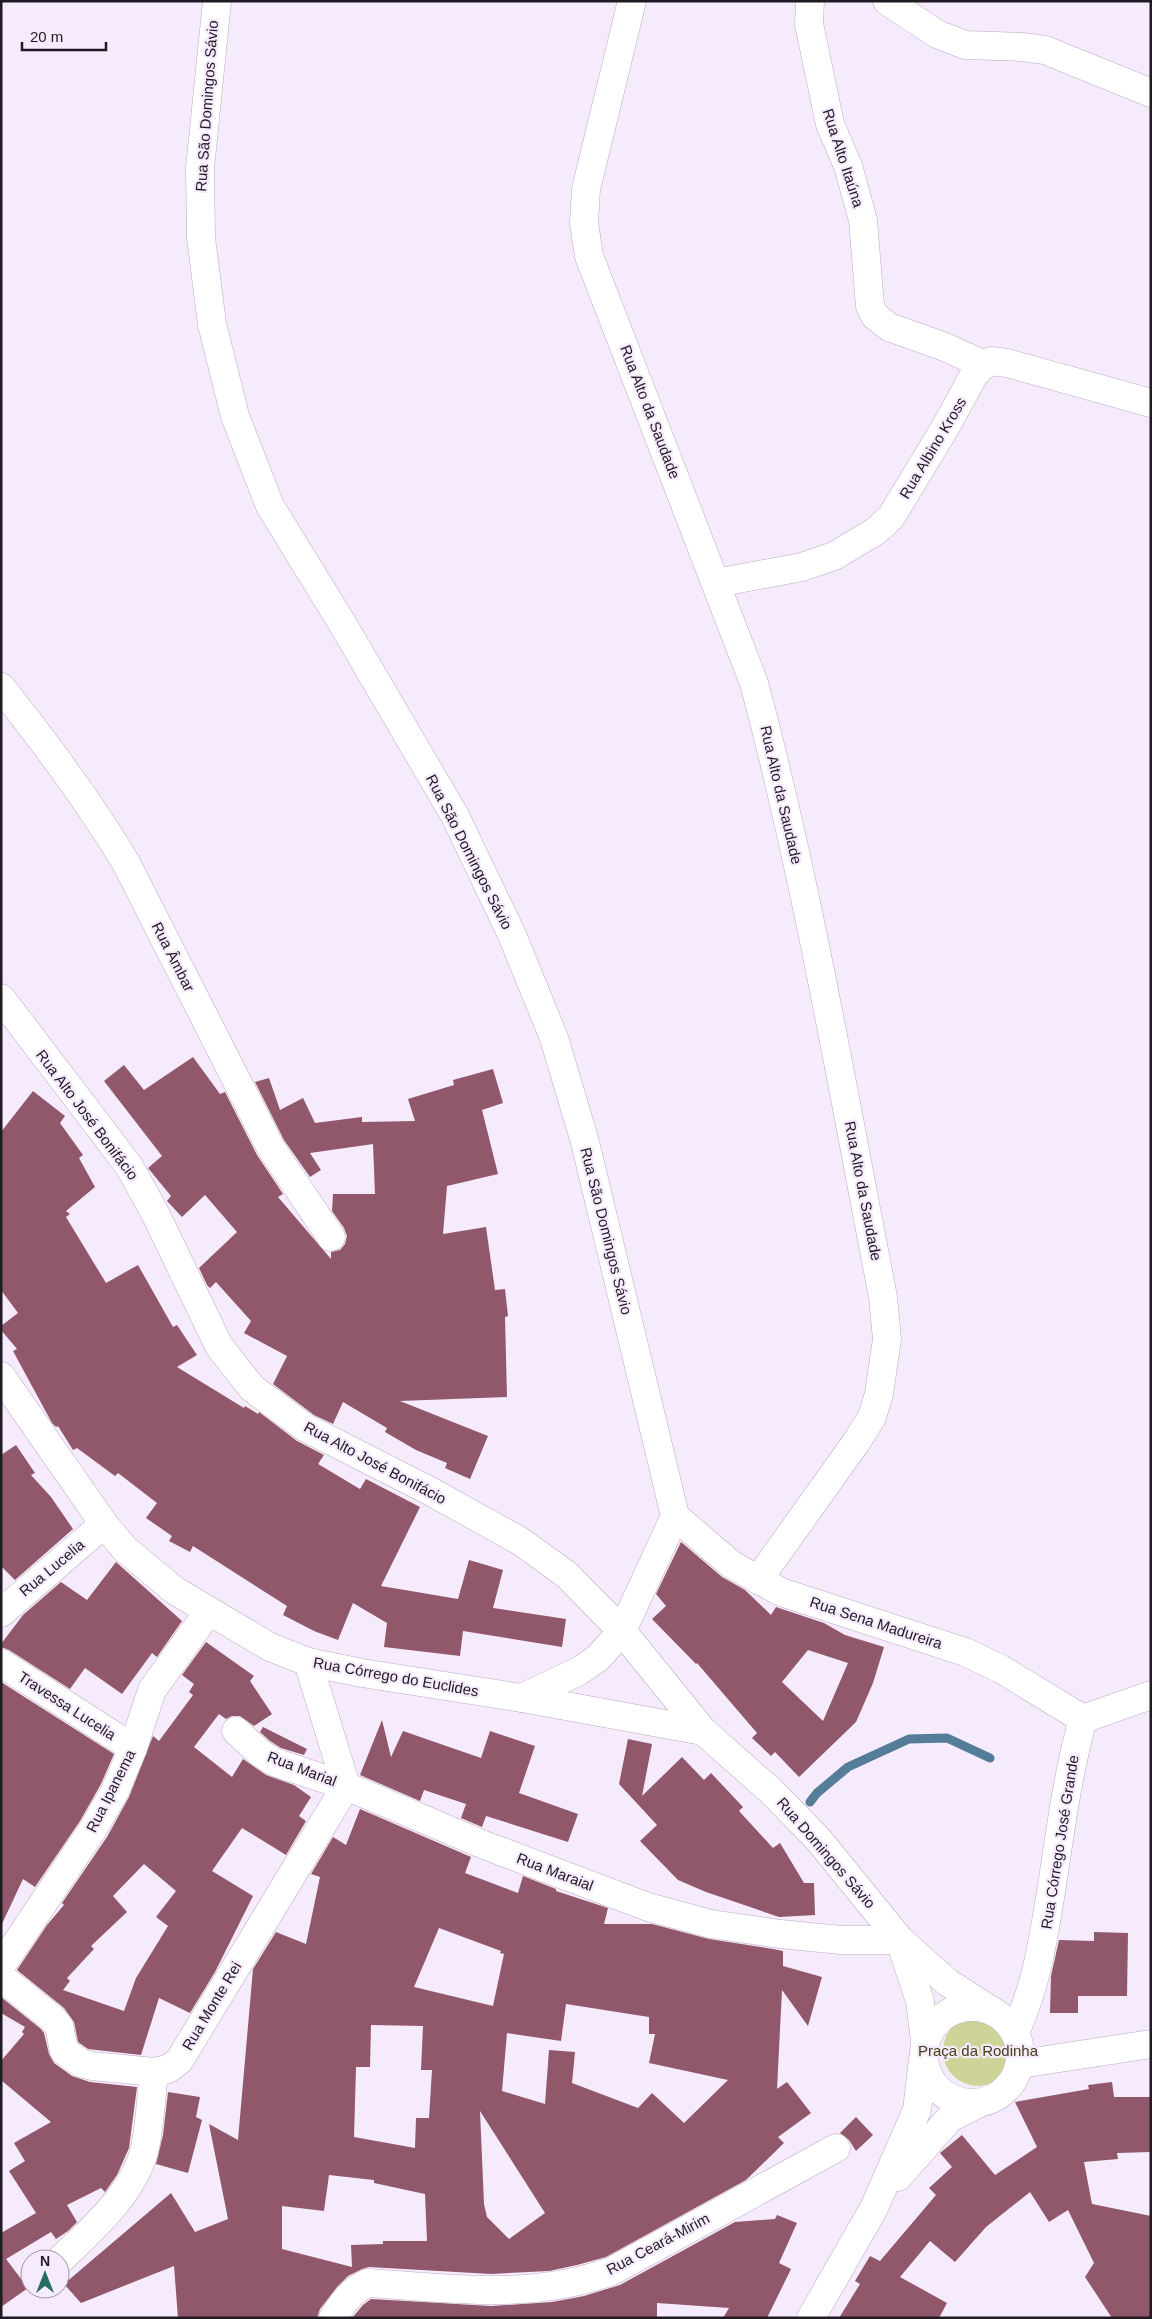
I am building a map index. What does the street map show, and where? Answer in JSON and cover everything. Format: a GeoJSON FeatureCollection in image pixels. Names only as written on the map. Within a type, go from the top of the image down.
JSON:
{"type":"FeatureCollection","features":[{"type":"Feature","properties":{"kind":"street","name":"Rua São Domingos Sávio"},"geometry":{"type":"LineString","coordinates":[[217,1],[200,168],[201,238],[212,324],[235,416],[270,506],[342,623],[455,816],[512,935],[554,1038],[587,1150],[675,1516]]}},
{"type":"Feature","properties":{"kind":"street","name":"Rua Alto da Saudade"},"geometry":{"type":"LineString","coordinates":[[632,1],[586,189],[584,223],[589,256],[754,683],[773,753],[818,955],[883,1297],[886,1339],[879,1394],[872,1417],[758,1580]]}},
{"type":"Feature","properties":{"kind":"street","name":"Rua Alto Itaúna"},"geometry":{"type":"LineString","coordinates":[[810,1],[809,24],[830,124],[848,166],[863,220],[870,306],[875,316],[889,327],[945,346],[984,365]]}},
{"type":"Feature","properties":{"kind":"street"},"geometry":{"type":"LineString","coordinates":[[887,1],[937,34],[965,45],[1022,47],[1045,50],[1151,93]]}},
{"type":"Feature","properties":{"kind":"street"},"geometry":{"type":"LineString","coordinates":[[984,365],[991,362],[1007,363],[1151,404]]}},
{"type":"Feature","properties":{"kind":"street","name":"Rua Albino Kross"},"geometry":{"type":"LineString","coordinates":[[716,582],[802,567],[834,556],[876,531],[891,517],[974,376],[984,365]]}},
{"type":"Feature","properties":{"kind":"street","name":"Rua Âmbar"},"geometry":{"type":"LineString","coordinates":[[1,687],[53,752],[126,863],[271,1148],[331,1237]]}},
{"type":"Feature","properties":{"kind":"street","name":"Rua Alto José Bonifácio"},"geometry":{"type":"LineString","coordinates":[[1,998],[129,1166],[156,1215],[219,1346],[252,1388],[306,1428],[428,1490],[520,1541],[567,1575],[622,1631],[703,1731]]}},
{"type":"Feature","properties":{"kind":"street","name":"Rua Córrego do Euclides"},"geometry":{"type":"LineString","coordinates":[[1,1376],[104,1524],[125,1549],[174,1590],[270,1647],[308,1662],[362,1673],[522,1698],[703,1731]]}},
{"type":"Feature","properties":{"kind":"street","name":"Rua Sena Madureira"},"geometry":{"type":"LineString","coordinates":[[675,1516],[732,1564],[780,1592],[965,1652],[1001,1670],[1083,1719]]}},
{"type":"Feature","properties":{"kind":"street"},"geometry":{"type":"LineString","coordinates":[[522,1698],[579,1671],[598,1658],[622,1631],[675,1516]]}},
{"type":"Feature","properties":{"kind":"street","name":"Rua Lucelia"},"geometry":{"type":"LineString","coordinates":[[6,1599],[104,1524]]}},
{"type":"Feature","properties":{"kind":"street","name":"Rua Ipanema"},"geometry":{"type":"LineString","coordinates":[[1,1966],[93,1830],[115,1791],[133,1748],[152,1690],[209,1611]]}},
{"type":"Feature","properties":{"kind":"street"},"geometry":{"type":"LineString","coordinates":[[308,1662],[346,1786]]}},
{"type":"Feature","properties":{"kind":"street","name":"Travessa Lucelia"},"geometry":{"type":"LineString","coordinates":[[1,1663],[133,1748]]}},
{"type":"Feature","properties":{"kind":"street"},"geometry":{"type":"LineString","coordinates":[[1083,1719],[1151,1696]]}},
{"type":"Feature","properties":{"kind":"street","name":"Rua Córrego José Grande"},"geometry":{"type":"LineString","coordinates":[[1015,2033],[1029,2002],[1042,1949],[1070,1768],[1083,1719]]}},
{"type":"Feature","properties":{"kind":"street","name":"Rua Marial"},"geometry":{"type":"LineString","coordinates":[[236,1731],[260,1753],[274,1762],[346,1786]]}},
{"type":"Feature","properties":{"kind":"street","name":"Rua Domingos Sávio"},"geometry":{"type":"LineString","coordinates":[[703,1731],[771,1791],[818,1839],[900,1940],[946,1982],[992,2011]]}},
{"type":"Feature","properties":{"kind":"street","name":"Rua Maraial"},"geometry":{"type":"LineString","coordinates":[[346,1786],[484,1845],[648,1907],[711,1924],[780,1934],[840,1940],[900,1940]]}},
{"type":"Feature","properties":{"kind":"street","name":"Rua Monte Rei"},"geometry":{"type":"LineString","coordinates":[[1,1977],[59,2026],[64,2051],[70,2057],[92,2066],[154,2072],[168,2069],[179,2061],[346,1786]]}},
{"type":"Feature","properties":{"kind":"street","name":"Rua Domingos Sávio"},"geometry":{"type":"LineString","coordinates":[[900,1940],[920,2001],[924,2050]]}},
{"type":"Feature","properties":{"kind":"street"},"geometry":{"type":"LineString","coordinates":[[811,2318],[874,2208],[917,2110],[924,2050],[933,2026],[945,2015],[960,2008],[976,2007],[992,2011],[1005,2020],[1015,2033],[1020,2048],[1020,2064],[1014,2078],[1006,2090],[994,2099],[979,2103],[950,2118],[926,2143],[874,2208]]}},
{"type":"Feature","properties":{"kind":"street"},"geometry":{"type":"LineString","coordinates":[[1020,2064],[1151,2044]]}},
{"type":"Feature","properties":{"kind":"street"},"geometry":{"type":"LineString","coordinates":[[924,2050],[927,2074],[936,2088],[950,2099],[964,2103],[979,2103]]}},
{"type":"Feature","properties":{"kind":"street"},"geometry":{"type":"LineString","coordinates":[[70,2250],[110,2208],[133,2178],[144,2152],[154,2072]]}},
{"type":"Feature","properties":{"kind":"street","name":"Rua Ceará-Mirim"},"geometry":{"type":"LineString","coordinates":[[333,2318],[349,2296],[358,2288],[368,2283],[466,2290],[528,2290],[586,2280],[612,2271],[836,2148]]}},
{"type":"Feature","properties":{"kind":"green space","name":"Praça da Rodinha"},"geometry":{"type":"Polygon","coordinates":[[[978,2016],[991,2019],[1003,2026],[1010,2038],[1013,2051],[1010,2064],[1003,2076],[991,2083],[978,2086],[965,2083],[953,2076],[946,2064],[943,2051],[946,2038],[953,2026],[965,2019],[978,2016]]]}},
{"type":"Feature","properties":{"kind":"building"},"geometry":{"type":"Polygon","coordinates":[[[193,1057],[220,1094],[225,1092],[257,1155],[283,1194],[278,1197],[331,1259],[331,1252],[340,1250],[345,1244],[347,1236],[344,1228],[332,1211],[333,1194],[375,1194],[373,1144],[310,1153],[321,1170],[310,1177],[284,1140],[255,1082],[269,1078],[280,1110],[303,1098],[315,1123],[362,1117],[362,1122],[415,1121],[408,1099],[454,1085],[453,1080],[493,1069],[503,1103],[482,1110],[498,1174],[447,1186],[443,1234],[486,1227],[495,1290],[505,1289],[508,1316],[505,1317],[507,1397],[400,1401],[488,1436],[470,1479],[445,1468],[447,1463],[416,1450],[385,1432],[387,1428],[343,1402],[333,1424],[314,1415],[273,1384],[287,1356],[244,1333],[251,1321],[216,1282],[210,1288],[207,1285],[199,1268],[237,1232],[205,1195],[182,1217],[167,1201],[171,1196],[148,1168],[162,1156],[104,1081],[124,1065],[144,1090],[193,1057]]]}},
{"type":"Feature","properties":{"kind":"building"},"geometry":{"type":"Polygon","coordinates":[[[33,1091],[65,1116],[60,1123],[83,1155],[79,1158],[95,1187],[66,1211],[70,1214],[66,1217],[106,1283],[138,1265],[173,1327],[177,1325],[197,1355],[177,1367],[244,1408],[245,1406],[258,1414],[259,1412],[297,1441],[324,1455],[318,1464],[360,1489],[366,1479],[420,1507],[381,1586],[458,1599],[469,1560],[503,1570],[493,1608],[566,1619],[562,1647],[463,1631],[460,1656],[384,1647],[387,1623],[353,1603],[338,1640],[314,1631],[283,1615],[287,1606],[193,1546],[190,1552],[169,1541],[172,1536],[146,1518],[157,1503],[118,1473],[115,1476],[77,1448],[73,1450],[58,1426],[56,1427],[52,1423],[13,1351],[17,1349],[1,1330],[1,1326],[18,1313],[1,1290],[1,1132],[33,1091]]]}},
{"type":"Feature","properties":{"kind":"building"},"geometry":{"type":"Polygon","coordinates":[[[16,1445],[35,1473],[31,1475],[51,1497],[73,1529],[15,1580],[1,1566],[1,1455],[16,1445]]]}},
{"type":"Feature","properties":{"kind":"building"},"geometry":{"type":"Polygon","coordinates":[[[681,1542],[722,1577],[745,1590],[771,1615],[776,1607],[824,1623],[845,1635],[884,1647],[873,1683],[856,1722],[799,1777],[775,1752],[771,1756],[752,1738],[757,1733],[697,1663],[652,1619],[666,1606],[656,1594],[681,1542]],[[808,1650],[782,1682],[823,1721],[848,1663],[808,1650]]]}},
{"type":"Feature","properties":{"kind":"building"},"geometry":{"type":"Polygon","coordinates":[[[116,1562],[182,1621],[157,1657],[152,1653],[122,1694],[85,1668],[70,1689],[9,1650],[1,1647],[1,1644],[23,1615],[61,1582],[87,1600],[116,1562]]]}},
{"type":"Feature","properties":{"kind":"building"},"geometry":{"type":"Polygon","coordinates":[[[206,1642],[254,1676],[250,1681],[272,1714],[254,1726],[240,1716],[232,1716],[226,1719],[219,1714],[194,1747],[232,1777],[243,1759],[266,1775],[294,1785],[311,1797],[299,1816],[306,1821],[286,1855],[242,1828],[212,1871],[253,1896],[215,1972],[190,2013],[159,1998],[141,2055],[88,2049],[78,2042],[74,2022],[64,2008],[17,1970],[47,1925],[64,1905],[62,1903],[107,1837],[129,1797],[153,1736],[159,1741],[193,1695],[189,1692],[194,1684],[182,1675],[206,1642]],[[144,1864],[113,1896],[127,1912],[91,1946],[94,1949],[67,1978],[70,1981],[63,1990],[124,2011],[136,1978],[168,1926],[156,1917],[176,1891],[144,1864]]]}},
{"type":"Feature","properties":{"kind":"building"},"geometry":{"type":"Polygon","coordinates":[[[1,1682],[114,1754],[101,1784],[80,1821],[35,1887],[23,1879],[1,1926],[1,1682]]]}},
{"type":"Feature","properties":{"kind":"building"},"geometry":{"type":"Polygon","coordinates":[[[382,1720],[391,1757],[403,1731],[481,1758],[490,1731],[535,1746],[519,1793],[578,1814],[568,1842],[486,1816],[482,1827],[461,1818],[466,1804],[424,1790],[420,1801],[360,1775],[382,1720]]]}},
{"type":"Feature","properties":{"kind":"building"},"geometry":{"type":"Polygon","coordinates":[[[263,1727],[307,1749],[304,1755],[281,1748],[270,1741],[260,1732],[263,1727]]]}},
{"type":"Feature","properties":{"kind":"building"},"geometry":{"type":"Polygon","coordinates":[[[628,1739],[652,1744],[642,1796],[682,1757],[704,1780],[711,1773],[743,1807],[739,1811],[773,1848],[780,1843],[804,1883],[814,1883],[815,1915],[779,1917],[706,1892],[678,1880],[640,1841],[657,1825],[619,1784],[628,1739]]]}},
{"type":"Feature","properties":{"kind":"building"},"geometry":{"type":"Polygon","coordinates":[[[360,1809],[471,1857],[465,1873],[518,1893],[523,1876],[556,1889],[556,1891],[608,1908],[604,1924],[652,1924],[709,1939],[783,1951],[783,1966],[822,1977],[808,2026],[782,1990],[777,2089],[787,2082],[811,2113],[778,2137],[784,2143],[746,2180],[606,2257],[577,2265],[549,2271],[491,2274],[369,2267],[348,2276],[320,2309],[317,2318],[178,2318],[174,2266],[81,2303],[70,2291],[70,2279],[171,2193],[195,2232],[228,2219],[209,2124],[238,2140],[253,1969],[276,1932],[306,1944],[320,1877],[311,1874],[333,1837],[346,1845],[360,1809]],[[439,1928],[414,1987],[493,2006],[504,1954],[500,1953],[501,1951],[439,1928]],[[566,2004],[561,2041],[507,2033],[502,2091],[545,2104],[549,2050],[575,2052],[572,2083],[638,2108],[652,2093],[684,2123],[728,2080],[649,2063],[655,2034],[649,2034],[649,2017],[566,2004]],[[371,2025],[370,2067],[356,2067],[354,2137],[415,2148],[416,2118],[429,2118],[432,2070],[421,2070],[423,2026],[371,2025]],[[480,2111],[484,2204],[487,2217],[509,2239],[545,2213],[480,2111]],[[329,2175],[324,2211],[282,2206],[282,2249],[352,2267],[351,2245],[383,2244],[383,2241],[427,2241],[425,2194],[374,2183],[374,2180],[329,2175]]]}},
{"type":"Feature","properties":{"kind":"building"},"geometry":{"type":"Polygon","coordinates":[[[1094,1932],[1128,1933],[1127,1996],[1078,1996],[1078,2013],[1050,2013],[1051,1976],[1059,1940],[1094,1941],[1094,1932]]]}},
{"type":"Feature","properties":{"kind":"building"},"geometry":{"type":"Polygon","coordinates":[[[1,1997],[41,2029],[54,2063],[72,2076],[90,2082],[137,2087],[129,2148],[117,2175],[105,2192],[101,2188],[67,2205],[77,2222],[68,2231],[56,2239],[51,2232],[6,2259],[20,2277],[20,2294],[1,2307],[1,2233],[36,2213],[9,2171],[25,2161],[14,2143],[51,2122],[1,2080],[1,2061],[24,2034],[22,2032],[25,2027],[1,2013],[1,1997]]]}},
{"type":"Feature","properties":{"kind":"building"},"geometry":{"type":"Polygon","coordinates":[[[1112,2082],[1114,2097],[1150,2097],[1151,2152],[1117,2153],[1118,2159],[1084,2162],[1092,2204],[1151,2216],[1151,2318],[1112,2318],[1085,2277],[1094,2263],[1068,2210],[1049,2222],[1030,2192],[986,2227],[955,2262],[930,2241],[900,2277],[947,2303],[939,2318],[839,2318],[860,2284],[855,2281],[870,2256],[880,2261],[936,2195],[929,2188],[952,2167],[940,2153],[962,2135],[995,2175],[1037,2147],[1015,2102],[1089,2089],[1088,2085],[1112,2082]]]}},
{"type":"Feature","properties":{"kind":"building"},"geometry":{"type":"Polygon","coordinates":[[[168,2092],[200,2097],[196,2117],[202,2120],[188,2173],[156,2164],[163,2135],[168,2092]]]}},
{"type":"Feature","properties":{"kind":"building"},"geometry":{"type":"Polygon","coordinates":[[[856,2117],[873,2135],[856,2151],[849,2140],[840,2133],[856,2117]]]}},
{"type":"Feature","properties":{"kind":"building"},"geometry":{"type":"Polygon","coordinates":[[[777,2215],[797,2223],[779,2263],[791,2269],[767,2318],[723,2318],[729,2308],[657,2303],[657,2318],[352,2318],[371,2299],[491,2306],[552,2302],[584,2296],[620,2285],[735,2222],[775,2219],[777,2215]]]}},
{"type":"Feature","properties":{"kind":"waterway"},"geometry":{"type":"LineString","coordinates":[[810,1802],[817,1793],[848,1767],[909,1739],[947,1738],[990,1758]]}}]}
